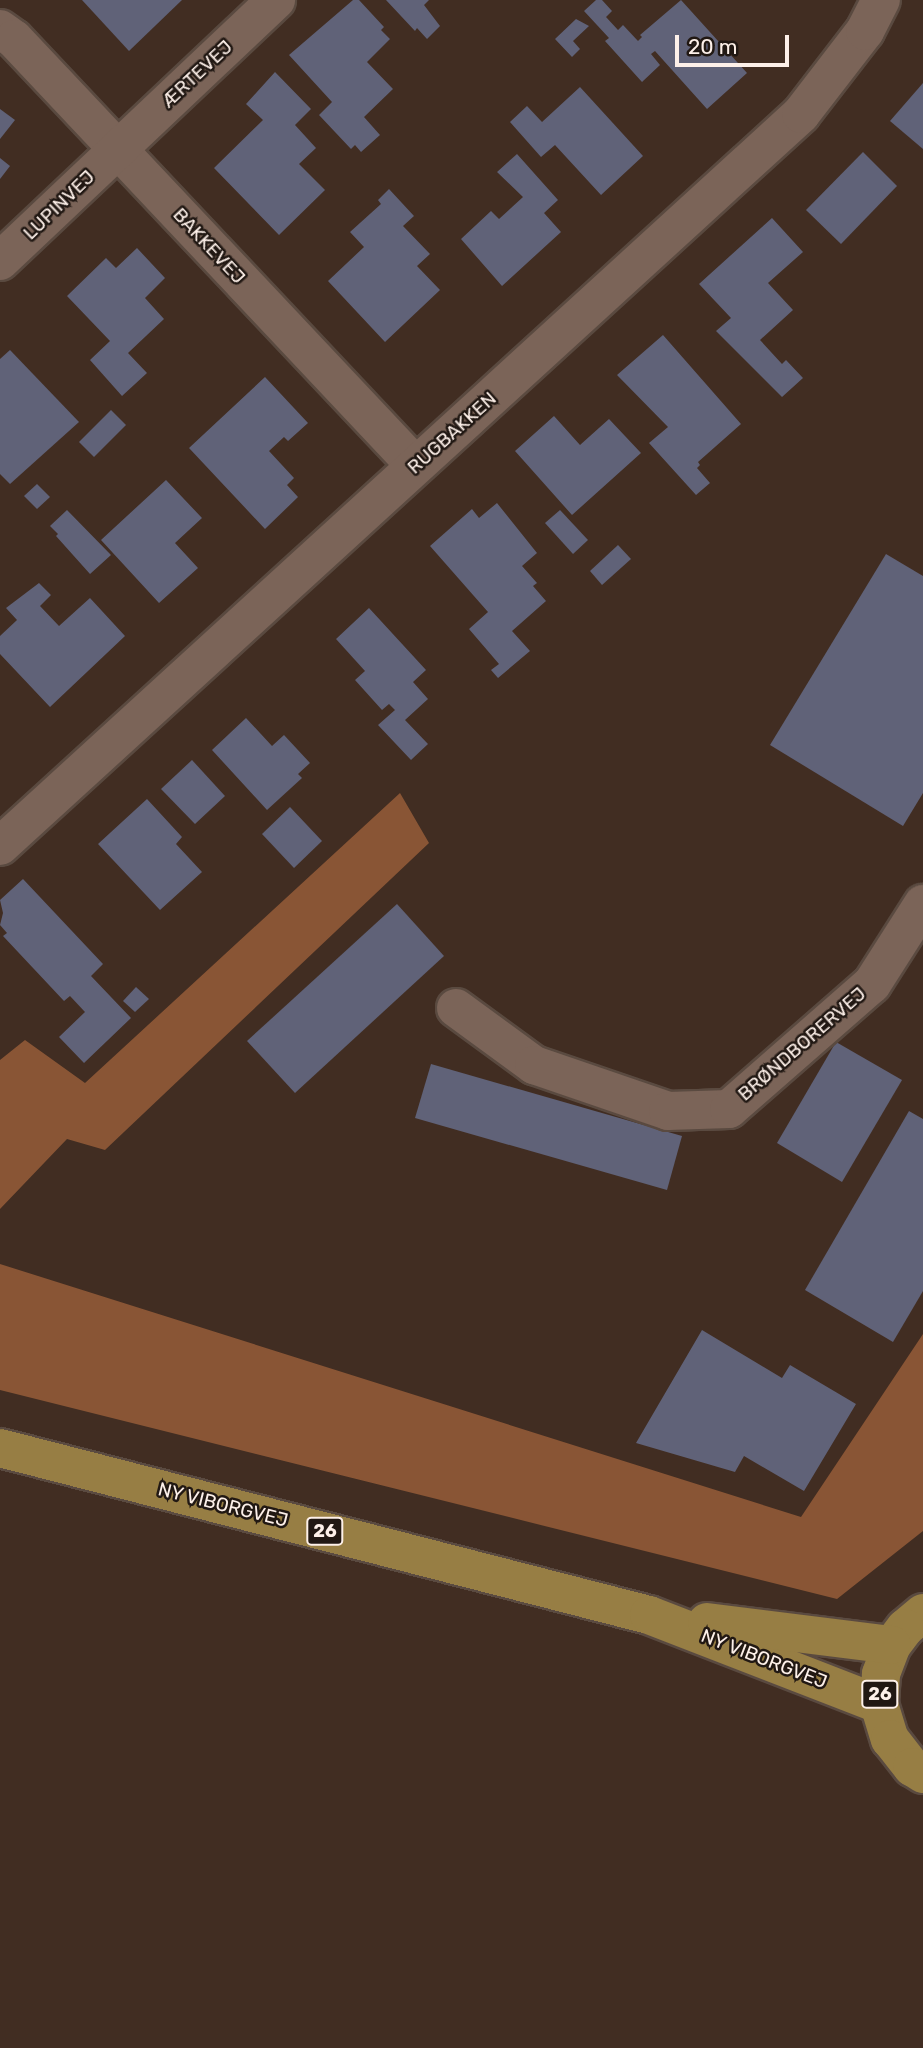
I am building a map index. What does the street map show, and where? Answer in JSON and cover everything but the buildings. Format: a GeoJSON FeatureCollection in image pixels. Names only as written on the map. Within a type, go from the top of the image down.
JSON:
{"type":"FeatureCollection","features":[{"type":"Feature","properties":{"kind":"main road","name":"NY VIBORGVEJ"},"geometry":{"type":"LineString","coordinates":[[0,1448],[649,1615],[879,1704]]}},
{"type":"Feature","properties":{"kind":"main road","name":"26"},"geometry":{"type":"LineString","coordinates":[[923,1613],[905,1628],[892,1645],[881,1674],[879,1704],[890,1739],[912,1767],[923,1774]]}},
{"type":"Feature","properties":{"kind":"main road","name":"NY VIBORGVEJ"},"geometry":{"type":"LineString","coordinates":[[649,1615],[892,1645]]}},
{"type":"Feature","properties":{"kind":"street","name":"ÆRTEVEJ"},"geometry":{"type":"LineString","coordinates":[[118,149],[276,0]]}},
{"type":"Feature","properties":{"kind":"street","name":"RUGBAKKEN"},"geometry":{"type":"LineString","coordinates":[[0,845],[801,114],[865,31],[881,0]]}},
{"type":"Feature","properties":{"kind":"street","name":"BAKKEVEJ"},"geometry":{"type":"LineString","coordinates":[[0,29],[14,39],[416,466]]}},
{"type":"Feature","properties":{"kind":"street","name":"LUPINVEJ"},"geometry":{"type":"LineString","coordinates":[[0,261],[118,149]]}},
{"type":"Feature","properties":{"kind":"street","name":"BRØNDBORERVEJ"},"geometry":{"type":"LineString","coordinates":[[456,1008],[534,1065],[668,1111],[729,1109],[872,984],[923,904]]}},
{"type":"Feature","properties":{"kind":"shaded area"},"geometry":{"type":"Polygon","coordinates":[[[400,793],[429,843],[105,1150],[67,1139],[0,1209],[0,1060],[25,1040],[85,1083],[400,793]]]}},
{"type":"Feature","properties":{"kind":"shaded area"},"geometry":{"type":"Polygon","coordinates":[[[0,1264],[801,1517],[923,1334],[923,1531],[837,1599],[0,1390],[0,1264]]]}}]}
